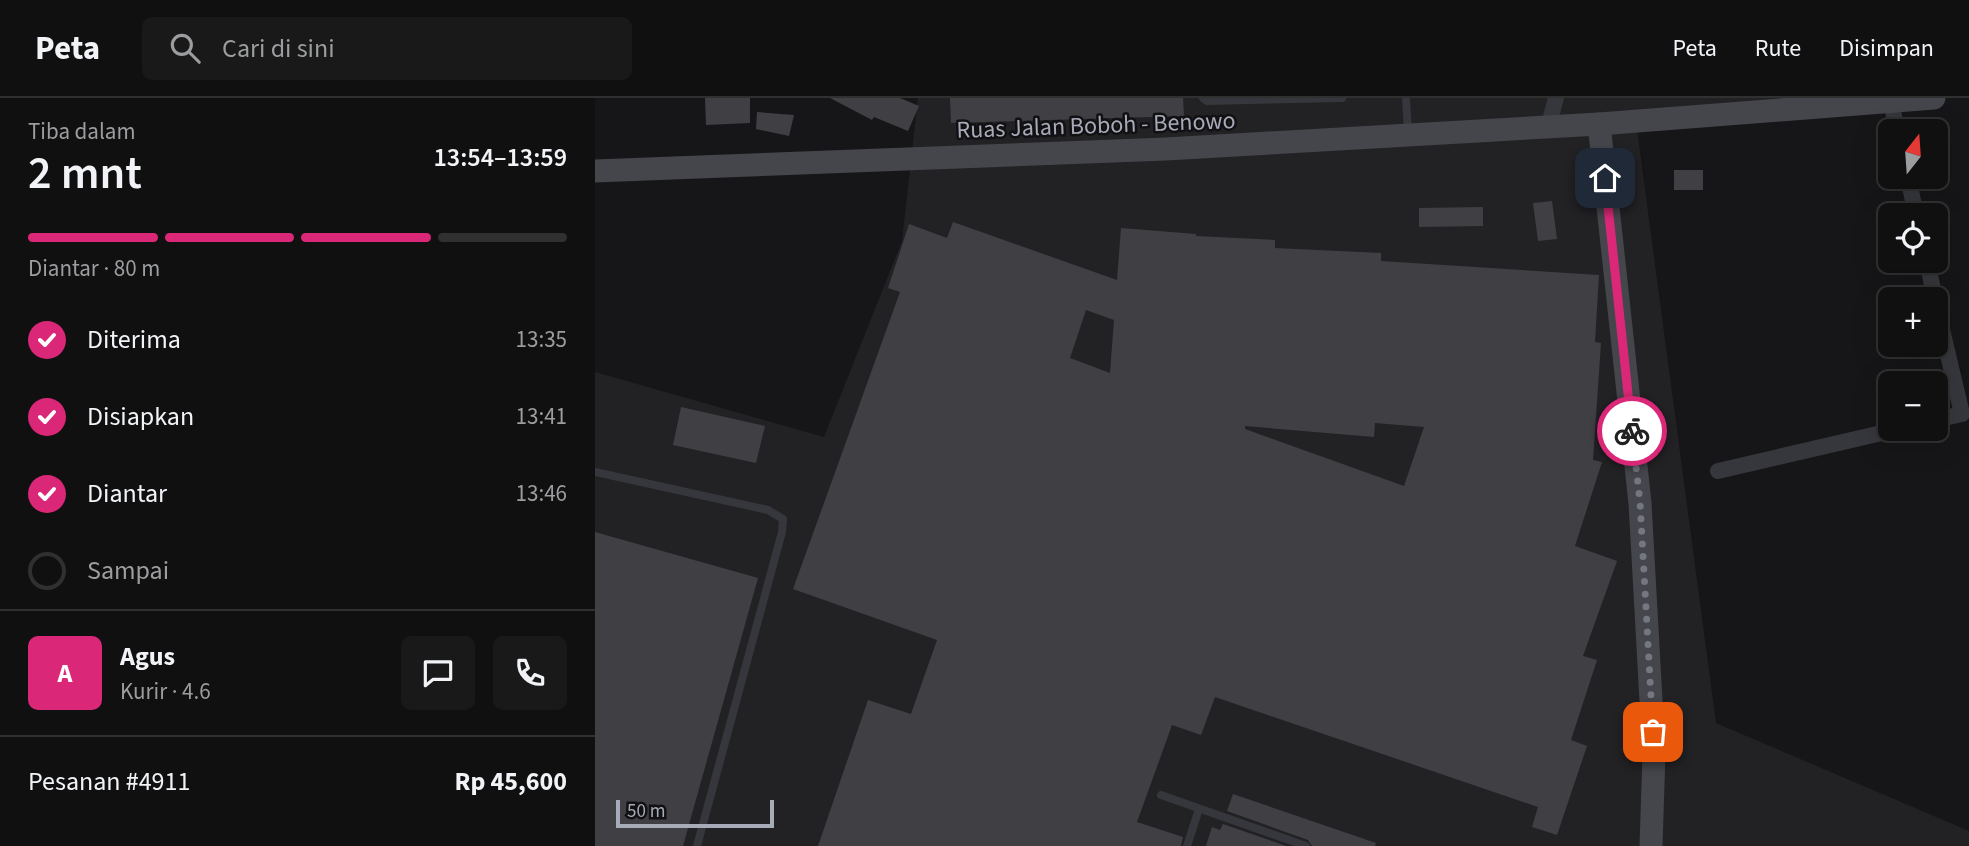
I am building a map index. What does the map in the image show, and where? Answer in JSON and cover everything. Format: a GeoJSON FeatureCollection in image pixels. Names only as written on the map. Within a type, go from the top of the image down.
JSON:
{"type":"FeatureCollection","features":[{"type":"Feature","properties":{"kind":"main road","name":"Ruas Jalan Boboh - Benowo"},"geometry":{"type":"LineString","coordinates":[[595,171],[1166,149],[1408,136],[1548,128],[1934,98]]}},
{"type":"Feature","properties":{"kind":"main road"},"geometry":{"type":"LineString","coordinates":[[1599,124],[1640,502],[1654,754],[1651,846]]}},
{"type":"Feature","properties":{"kind":"street"},"geometry":{"type":"LineString","coordinates":[[1548,128],[1556,98]]}},
{"type":"Feature","properties":{"kind":"street"},"geometry":{"type":"LineString","coordinates":[[1891,101],[1895,119]]}},
{"type":"Feature","properties":{"kind":"street"},"geometry":{"type":"LineString","coordinates":[[1948,349],[1965,414]]}},
{"type":"Feature","properties":{"kind":"street"},"geometry":{"type":"LineString","coordinates":[[1718,471],[1878,434]]}},
{"type":"Feature","properties":{"kind":"lane"},"geometry":{"type":"LineString","coordinates":[[1203,98],[1207,101],[1342,98]]}},
{"type":"Feature","properties":{"kind":"lane"},"geometry":{"type":"LineString","coordinates":[[1406,98],[1408,136]]}},
{"type":"Feature","properties":{"kind":"lane"},"geometry":{"type":"LineString","coordinates":[[595,472],[768,510],[783,519],[697,846]]}},
{"type":"Feature","properties":{"kind":"lane"},"geometry":{"type":"LineString","coordinates":[[1161,795],[1306,846]]}},
{"type":"Feature","properties":{"kind":"lane"},"geometry":{"type":"LineString","coordinates":[[1187,846],[1199,809]]}},
{"type":"Feature","properties":{"kind":"shaded area"},"geometry":{"type":"Polygon","coordinates":[[[918,98],[1936,98],[1636,122],[1716,723],[1969,831],[1969,846],[595,846],[595,372],[824,437],[902,241],[918,98]]]}},
{"type":"Feature","properties":{"kind":"building"},"geometry":{"type":"Polygon","coordinates":[[[705,98],[750,98],[750,123],[706,125],[705,98]]]}},
{"type":"Feature","properties":{"kind":"building"},"geometry":{"type":"Polygon","coordinates":[[[830,98],[900,98],[919,106],[908,131],[874,117],[872,120],[830,98]]]}},
{"type":"Feature","properties":{"kind":"building"},"geometry":{"type":"Polygon","coordinates":[[[950,98],[1183,98],[1184,116],[951,123],[950,98]]]}},
{"type":"Feature","properties":{"kind":"building"},"geometry":{"type":"Polygon","coordinates":[[[757,112],[794,115],[789,136],[756,129],[757,112]]]}},
{"type":"Feature","properties":{"kind":"building"},"geometry":{"type":"Polygon","coordinates":[[[1674,170],[1703,170],[1703,190],[1674,190],[1674,170]]]}},
{"type":"Feature","properties":{"kind":"building"},"geometry":{"type":"Polygon","coordinates":[[[1552,201],[1557,239],[1538,241],[1533,203],[1552,201]]]}},
{"type":"Feature","properties":{"kind":"building"},"geometry":{"type":"Polygon","coordinates":[[[1483,207],[1483,226],[1419,227],[1419,208],[1483,207]]]}},
{"type":"Feature","properties":{"kind":"building"},"geometry":{"type":"Polygon","coordinates":[[[953,222],[1117,280],[1121,228],[1196,236],[1275,240],[1275,248],[1381,253],[1381,261],[1599,275],[1595,342],[1601,343],[1593,460],[1602,462],[1575,546],[1617,561],[1583,656],[1597,660],[1571,740],[1587,746],[1557,835],[1532,827],[1538,807],[1215,697],[1201,735],[1172,725],[1137,822],[1183,837],[1181,846],[818,846],[868,700],[911,714],[937,640],[793,589],[900,292],[888,288],[909,224],[947,238],[953,222]],[[1086,310],[1070,358],[1110,373],[1114,320],[1086,310]],[[1375,423],[1374,437],[1245,426],[1245,429],[1404,486],[1424,427],[1375,423]]]}},
{"type":"Feature","properties":{"kind":"building"},"geometry":{"type":"Polygon","coordinates":[[[681,407],[765,426],[756,463],[673,445],[681,407]]]}},
{"type":"Feature","properties":{"kind":"building"},"geometry":{"type":"Polygon","coordinates":[[[595,532],[758,578],[683,846],[595,846],[595,532]]]}},
{"type":"Feature","properties":{"kind":"building"},"geometry":{"type":"Polygon","coordinates":[[[1233,794],[1376,843],[1375,846],[1312,846],[1308,840],[1227,811],[1233,794]]]}},
{"type":"Feature","properties":{"kind":"building"},"geometry":{"type":"Polygon","coordinates":[[[1223,824],[1286,846],[1206,846],[1212,827],[1220,830],[1223,824]]]}},
{"type":"Feature","properties":{"kind":"way so far"},"geometry":{"type":"LineString","coordinates":[[1632,431],[1640,502],[1653,732]]}},
{"type":"Feature","properties":{"kind":"route"},"geometry":{"type":"LineString","coordinates":[[1605,178],[1632,431]]}}]}
